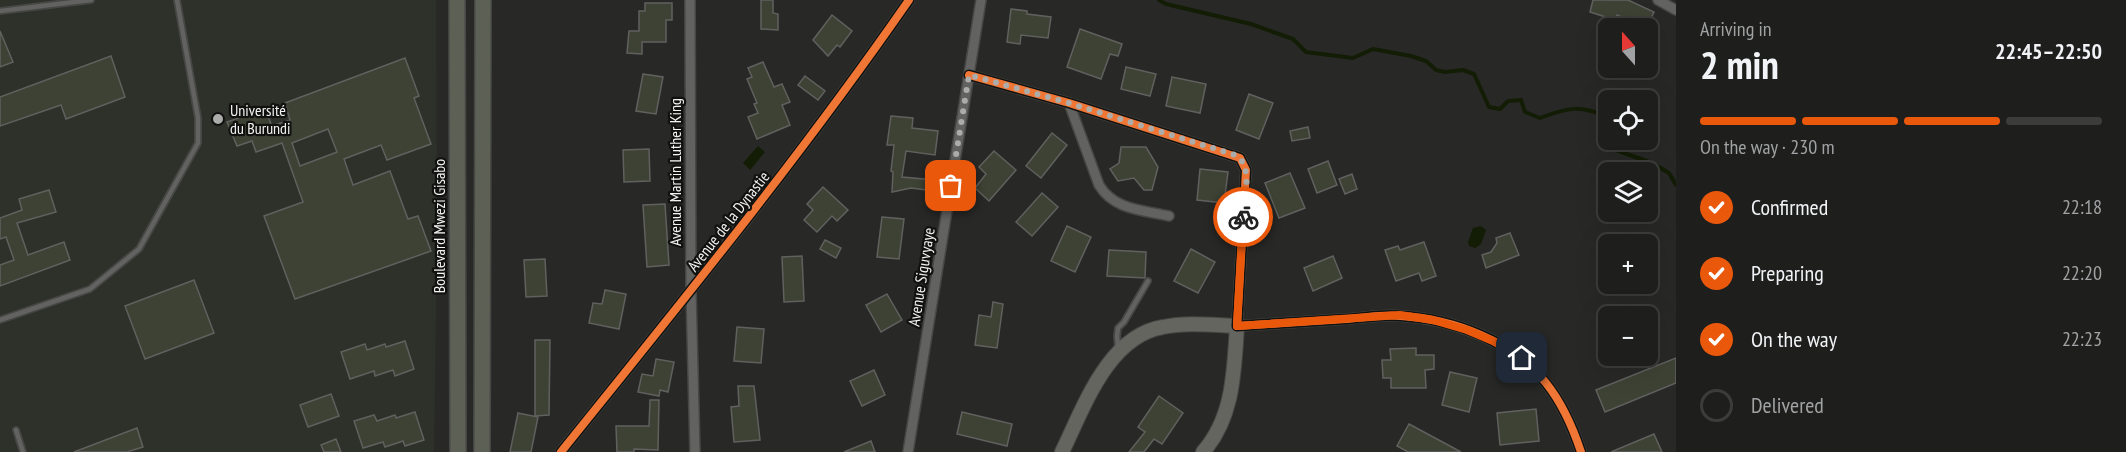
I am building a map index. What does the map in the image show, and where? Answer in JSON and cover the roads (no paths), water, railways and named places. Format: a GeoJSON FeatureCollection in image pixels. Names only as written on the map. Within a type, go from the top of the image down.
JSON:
{"type":"FeatureCollection","features":[{"type":"Feature","properties":{"kind":"main road","name":"Boulevard Mwezi Gisabo"},"geometry":{"type":"LineString","coordinates":[[457,0],[458,452]]}},
{"type":"Feature","properties":{"kind":"main road"},"geometry":{"type":"LineString","coordinates":[[482,452],[483,0]]}},
{"type":"Feature","properties":{"kind":"main road"},"geometry":{"type":"LineString","coordinates":[[458,220],[482,222]]}},
{"type":"Feature","properties":{"kind":"street","name":"Avenue Martin Luther King"},"geometry":{"type":"LineString","coordinates":[[690,0],[691,291],[695,452]]}},
{"type":"Feature","properties":{"kind":"street","name":"Avenue de la Dynastie"},"geometry":{"type":"LineString","coordinates":[[561,452],[691,291],[842,96],[909,0]]}},
{"type":"Feature","properties":{"kind":"street","name":"Avenue Siguvyaye"},"geometry":{"type":"LineString","coordinates":[[908,452],[981,0]]}},
{"type":"Feature","properties":{"kind":"street"},"geometry":{"type":"LineString","coordinates":[[1658,0],[1676,10]]}},
{"type":"Feature","properties":{"kind":"street"},"geometry":{"type":"LineString","coordinates":[[969,75],[1069,103],[1240,158],[1246,170],[1235,375],[1231,396],[1215,437],[1203,452]]}},
{"type":"Feature","properties":{"kind":"street"},"geometry":{"type":"LineString","coordinates":[[1069,103],[1104,194],[1124,207],[1169,216]]}},
{"type":"Feature","properties":{"kind":"street"},"geometry":{"type":"LineString","coordinates":[[1062,452],[1094,387],[1118,351],[1139,334],[1160,327],[1182,324],[1237,326],[1400,315],[1433,320],[1467,330],[1493,341],[1522,358],[1546,383],[1561,406],[1581,452]]}},
{"type":"Feature","properties":{"kind":"lane"},"geometry":{"type":"LineString","coordinates":[[0,11],[91,0]]}},
{"type":"Feature","properties":{"kind":"lane"},"geometry":{"type":"LineString","coordinates":[[0,320],[90,289],[139,249],[198,143],[198,118],[177,0]]}},
{"type":"Feature","properties":{"kind":"lane"},"geometry":{"type":"LineString","coordinates":[[1118,351],[1118,328],[1124,322],[1148,281]]}},
{"type":"Feature","properties":{"kind":"lane"},"geometry":{"type":"LineString","coordinates":[[16,430],[23,452]]}},
{"type":"Feature","properties":{"kind":"waterway"},"geometry":{"type":"LineString","coordinates":[[1159,0],[1166,4],[1251,24],[1293,39],[1306,52],[1353,58],[1373,49],[1411,56],[1426,61],[1436,70],[1445,72],[1463,70],[1474,74],[1489,107],[1500,109],[1508,101],[1521,100],[1525,112],[1540,118],[1574,109],[1598,114]]}},
{"type":"Feature","properties":{"kind":"waterway"},"geometry":{"type":"LineString","coordinates":[[1616,150],[1652,163],[1669,173],[1676,185]]}},
{"type":"Feature","properties":{"kind":"place","name":"Université du Burundi"},"geometry":{"type":"Point","coordinates":[218,119]}}]}
